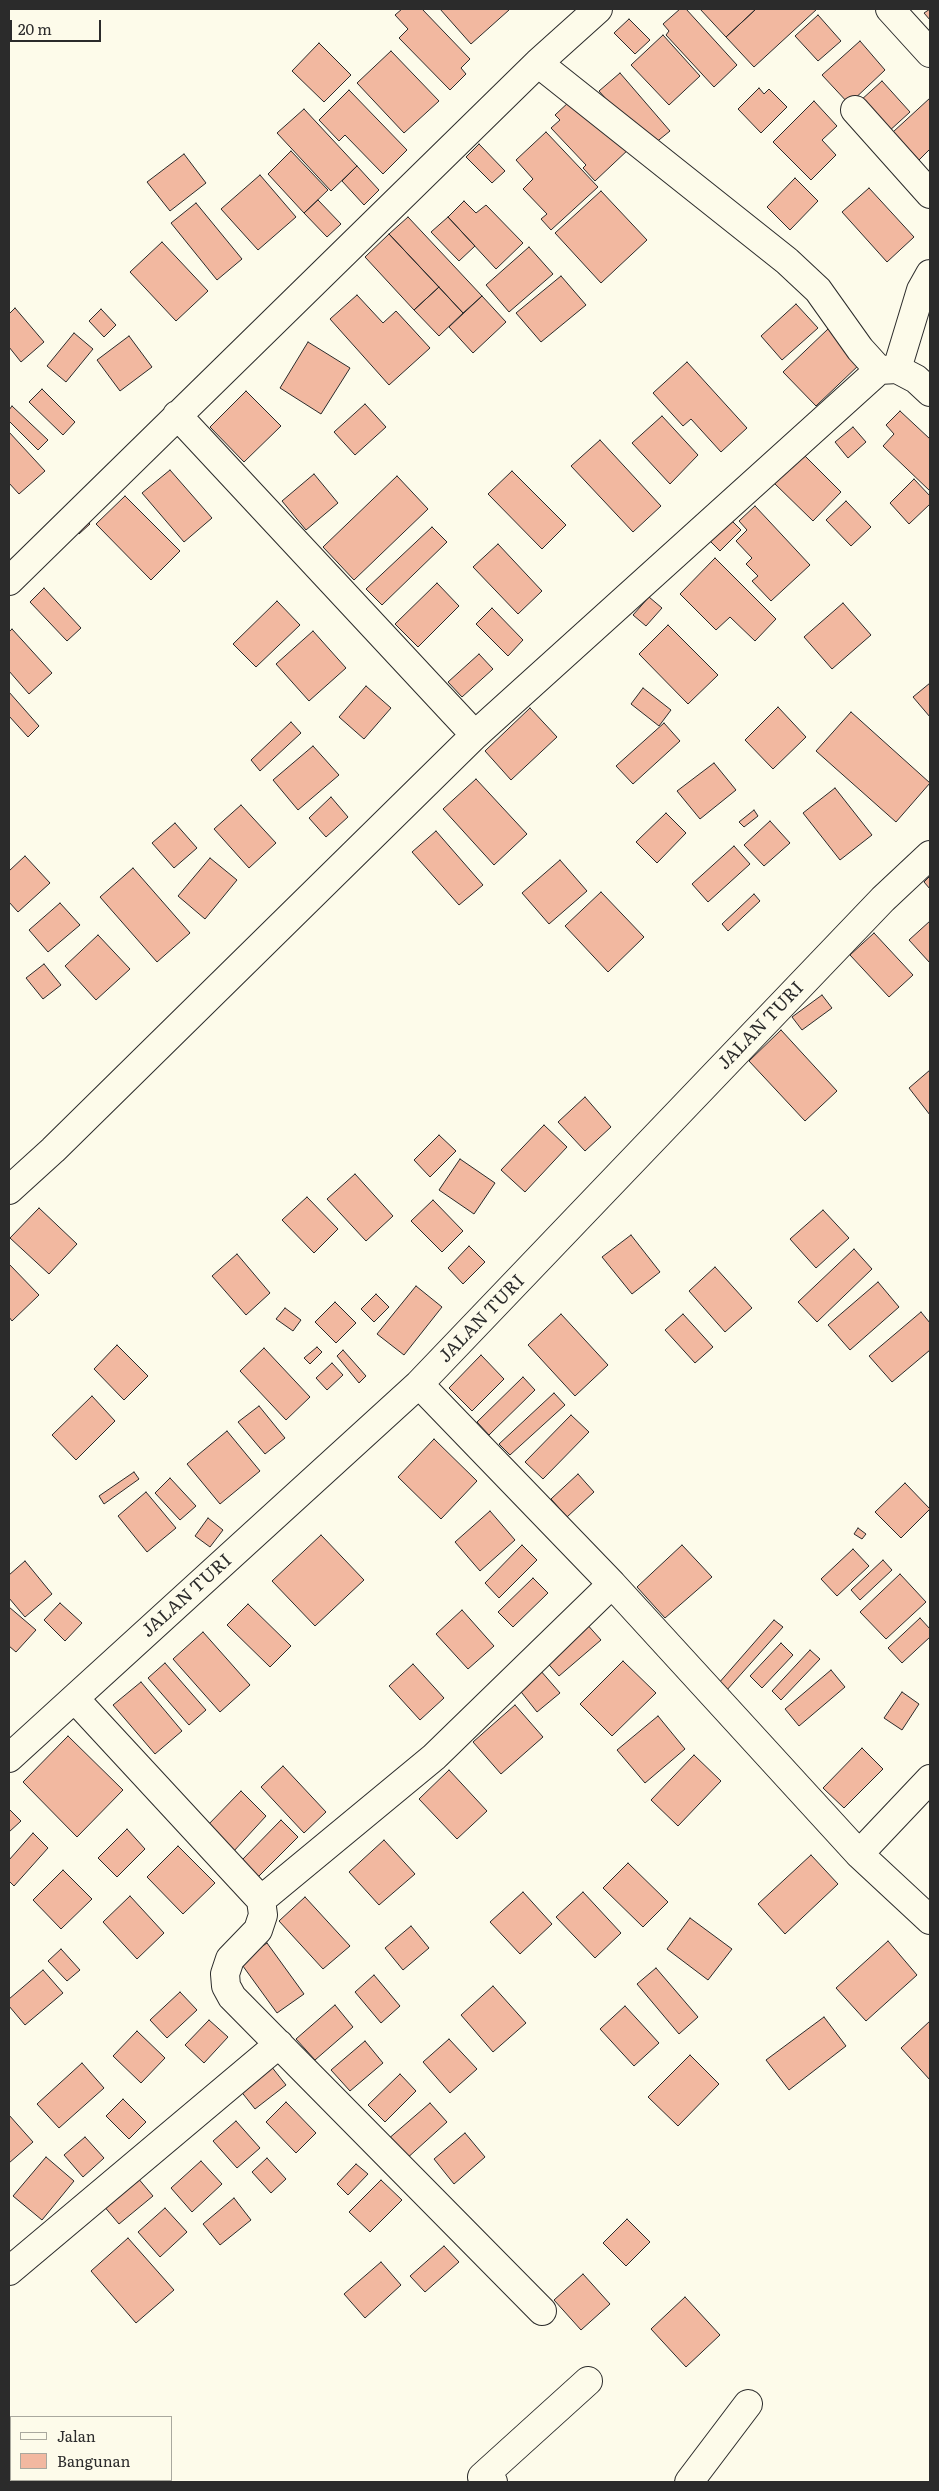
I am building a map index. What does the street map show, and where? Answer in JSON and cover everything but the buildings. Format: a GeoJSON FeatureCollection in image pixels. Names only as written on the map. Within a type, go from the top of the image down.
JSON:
{"type":"FeatureCollection","features":[{"type":"Feature","properties":{"kind":"street"},"geometry":{"type":"LineString","coordinates":[[9,581],[538,63],[598,9]]}},
{"type":"Feature","properties":{"kind":"street"},"geometry":{"type":"LineString","coordinates":[[890,9],[930,53]]}},
{"type":"Feature","properties":{"kind":"street"},"geometry":{"type":"LineString","coordinates":[[538,63],[787,261],[818,290],[860,349],[888,369],[916,379],[930,392]]}},
{"type":"Feature","properties":{"kind":"street"},"geometry":{"type":"LineString","coordinates":[[855,110],[930,194]]}},
{"type":"Feature","properties":{"kind":"street"},"geometry":{"type":"LineString","coordinates":[[9,1190],[60,1143],[475,735],[888,369],[921,290],[930,274]]}},
{"type":"Feature","properties":{"kind":"street"},"geometry":{"type":"LineString","coordinates":[[177,415],[475,735]]}},
{"type":"Feature","properties":{"kind":"street","name":"JALAN TURI"},"geometry":{"type":"LineString","coordinates":[[9,1758],[419,1384],[883,899],[930,855]]}},
{"type":"Feature","properties":{"kind":"street"},"geometry":{"type":"LineString","coordinates":[[419,1384],[612,1584],[860,1854],[930,1920]]}},
{"type":"Feature","properties":{"kind":"street"},"geometry":{"type":"LineString","coordinates":[[261,1900],[434,1757],[612,1584]]}},
{"type":"Feature","properties":{"kind":"street"},"geometry":{"type":"LineString","coordinates":[[75,1699],[261,1900],[263,1915],[258,1930],[230,1959],[225,1974],[226,1986],[232,1997],[542,2311]]}},
{"type":"Feature","properties":{"kind":"street"},"geometry":{"type":"LineString","coordinates":[[860,1854],[930,1779]]}},
{"type":"Feature","properties":{"kind":"street"},"geometry":{"type":"LineString","coordinates":[[9,2271],[279,2044]]}},
{"type":"Feature","properties":{"kind":"street"},"geometry":{"type":"LineString","coordinates":[[493,2482],[482,2477],[588,2381]]}},
{"type":"Feature","properties":{"kind":"street"},"geometry":{"type":"LineString","coordinates":[[689,2482],[748,2404]]}}]}
